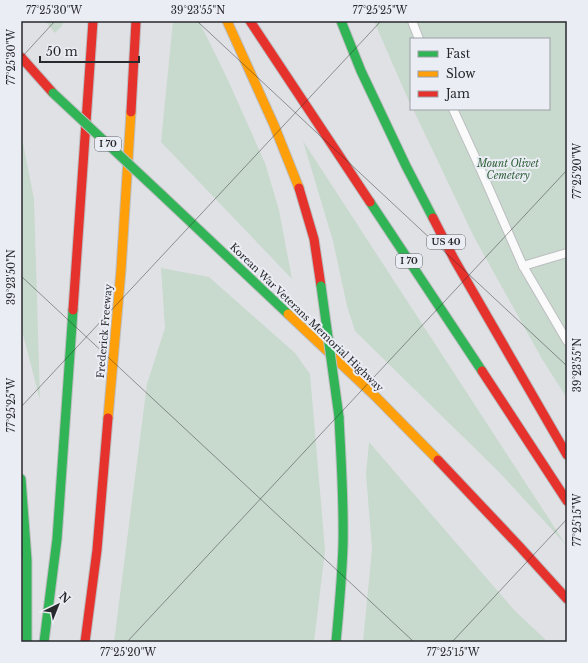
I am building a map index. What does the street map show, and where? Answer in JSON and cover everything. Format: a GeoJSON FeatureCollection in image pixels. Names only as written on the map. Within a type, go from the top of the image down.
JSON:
{"type":"FeatureCollection","features":[{"type":"Feature","properties":{"kind":"highway"},"geometry":{"type":"LineString","coordinates":[[44,642],[57,539],[93,21]]}},
{"type":"Feature","properties":{"kind":"highway","name":"Frederick Freeway"},"geometry":{"type":"LineString","coordinates":[[85,642],[97,550],[120,278],[136,21]]}},
{"type":"Feature","properties":{"kind":"highway"},"geometry":{"type":"LineString","coordinates":[[227,21],[275,125],[296,180],[313,233],[339,417],[343,530],[336,642]]}},
{"type":"Feature","properties":{"kind":"highway","name":"I 70"},"geometry":{"type":"LineString","coordinates":[[250,21],[567,501]]}},
{"type":"Feature","properties":{"kind":"highway","name":"US 40"},"geometry":{"type":"LineString","coordinates":[[341,21],[361,71],[406,166],[454,259],[567,455]]}},
{"type":"Feature","properties":{"kind":"highway"},"geometry":{"type":"LineString","coordinates":[[21,57],[53,93]]}},
{"type":"Feature","properties":{"kind":"highway","name":"Korean War Veterans Memorial Highway"},"geometry":{"type":"LineString","coordinates":[[21,63],[375,396],[457,480],[567,599]]}},
{"type":"Feature","properties":{"kind":"highway"},"geometry":{"type":"LineString","coordinates":[[21,479],[27,560],[27,642]]}},
{"type":"Feature","properties":{"kind":"lane"},"geometry":{"type":"LineString","coordinates":[[412,21],[419,38]]}},
{"type":"Feature","properties":{"kind":"lane"},"geometry":{"type":"LineString","coordinates":[[453,110],[523,266],[567,341]]}},
{"type":"Feature","properties":{"kind":"lane"},"geometry":{"type":"LineString","coordinates":[[523,266],[567,253]]}},
{"type":"Feature","properties":{"kind":"green space"},"geometry":{"type":"Polygon","coordinates":[[[45,21],[64,21],[55,33],[45,21]]]}},
{"type":"Feature","properties":{"kind":"green space"},"geometry":{"type":"Polygon","coordinates":[[[173,21],[199,21],[227,78],[265,163],[279,210],[292,279],[161,142],[173,21]]]}},
{"type":"Feature","properties":{"kind":"green space","name":"Mount Olivet Cemetery"},"geometry":{"type":"Polygon","coordinates":[[[374,21],[567,21],[567,398],[542,359],[474,237],[413,110],[550,110],[550,38],[410,38],[410,104],[374,21]]]}},
{"type":"Feature","properties":{"kind":"green space"},"geometry":{"type":"Polygon","coordinates":[[[21,133],[34,199],[40,400],[21,327],[21,133]]]}},
{"type":"Feature","properties":{"kind":"green space"},"geometry":{"type":"Polygon","coordinates":[[[303,141],[566,545],[500,473],[355,331],[347,306],[333,241],[303,141]]]}},
{"type":"Feature","properties":{"kind":"green space"},"geometry":{"type":"Polygon","coordinates":[[[161,268],[209,277],[295,353],[310,374],[325,550],[314,642],[114,642],[147,384],[165,328],[161,268]]]}},
{"type":"Feature","properties":{"kind":"green space"},"geometry":{"type":"Polygon","coordinates":[[[369,442],[514,610],[548,642],[363,642],[372,549],[366,474],[369,442]]]}},
{"type":"Feature","properties":{"kind":"traffic: fast"},"geometry":{"type":"LineString","coordinates":[[341,21],[361,71],[406,166],[433,218]]}},
{"type":"Feature","properties":{"kind":"traffic: fast"},"geometry":{"type":"LineString","coordinates":[[53,93],[162,195]]}},
{"type":"Feature","properties":{"kind":"traffic: fast"},"geometry":{"type":"LineString","coordinates":[[162,195],[288,314]]}},
{"type":"Feature","properties":{"kind":"traffic: fast"},"geometry":{"type":"LineString","coordinates":[[370,202],[482,371]]}},
{"type":"Feature","properties":{"kind":"traffic: fast"},"geometry":{"type":"LineString","coordinates":[[321,286],[339,417]]}},
{"type":"Feature","properties":{"kind":"traffic: fast"},"geometry":{"type":"LineString","coordinates":[[44,642],[57,539],[73,310]]}},
{"type":"Feature","properties":{"kind":"traffic: fast"},"geometry":{"type":"LineString","coordinates":[[336,642],[343,545],[343,497],[339,417]]}},
{"type":"Feature","properties":{"kind":"traffic: fast"},"geometry":{"type":"LineString","coordinates":[[21,479],[27,560],[27,642]]}},
{"type":"Feature","properties":{"kind":"traffic: slow"},"geometry":{"type":"LineString","coordinates":[[227,21],[274,125],[299,188]]}},
{"type":"Feature","properties":{"kind":"traffic: slow"},"geometry":{"type":"LineString","coordinates":[[108,418],[121,270],[131,112]]}},
{"type":"Feature","properties":{"kind":"traffic: slow"},"geometry":{"type":"LineString","coordinates":[[288,314],[375,396],[438,460]]}},
{"type":"Feature","properties":{"kind":"traffic: jam"},"geometry":{"type":"LineString","coordinates":[[73,310],[93,21]]}},
{"type":"Feature","properties":{"kind":"traffic: jam"},"geometry":{"type":"LineString","coordinates":[[131,112],[136,21]]}},
{"type":"Feature","properties":{"kind":"traffic: jam"},"geometry":{"type":"LineString","coordinates":[[250,21],[370,202]]}},
{"type":"Feature","properties":{"kind":"traffic: jam"},"geometry":{"type":"LineString","coordinates":[[21,57],[53,93]]}},
{"type":"Feature","properties":{"kind":"traffic: jam"},"geometry":{"type":"LineString","coordinates":[[299,188],[314,239],[321,286]]}},
{"type":"Feature","properties":{"kind":"traffic: jam"},"geometry":{"type":"LineString","coordinates":[[433,218],[454,259],[567,455]]}},
{"type":"Feature","properties":{"kind":"traffic: jam"},"geometry":{"type":"LineString","coordinates":[[482,371],[567,501]]}},
{"type":"Feature","properties":{"kind":"traffic: jam"},"geometry":{"type":"LineString","coordinates":[[85,642],[97,550],[108,418]]}},
{"type":"Feature","properties":{"kind":"traffic: jam"},"geometry":{"type":"LineString","coordinates":[[438,460],[567,599]]}}]}
